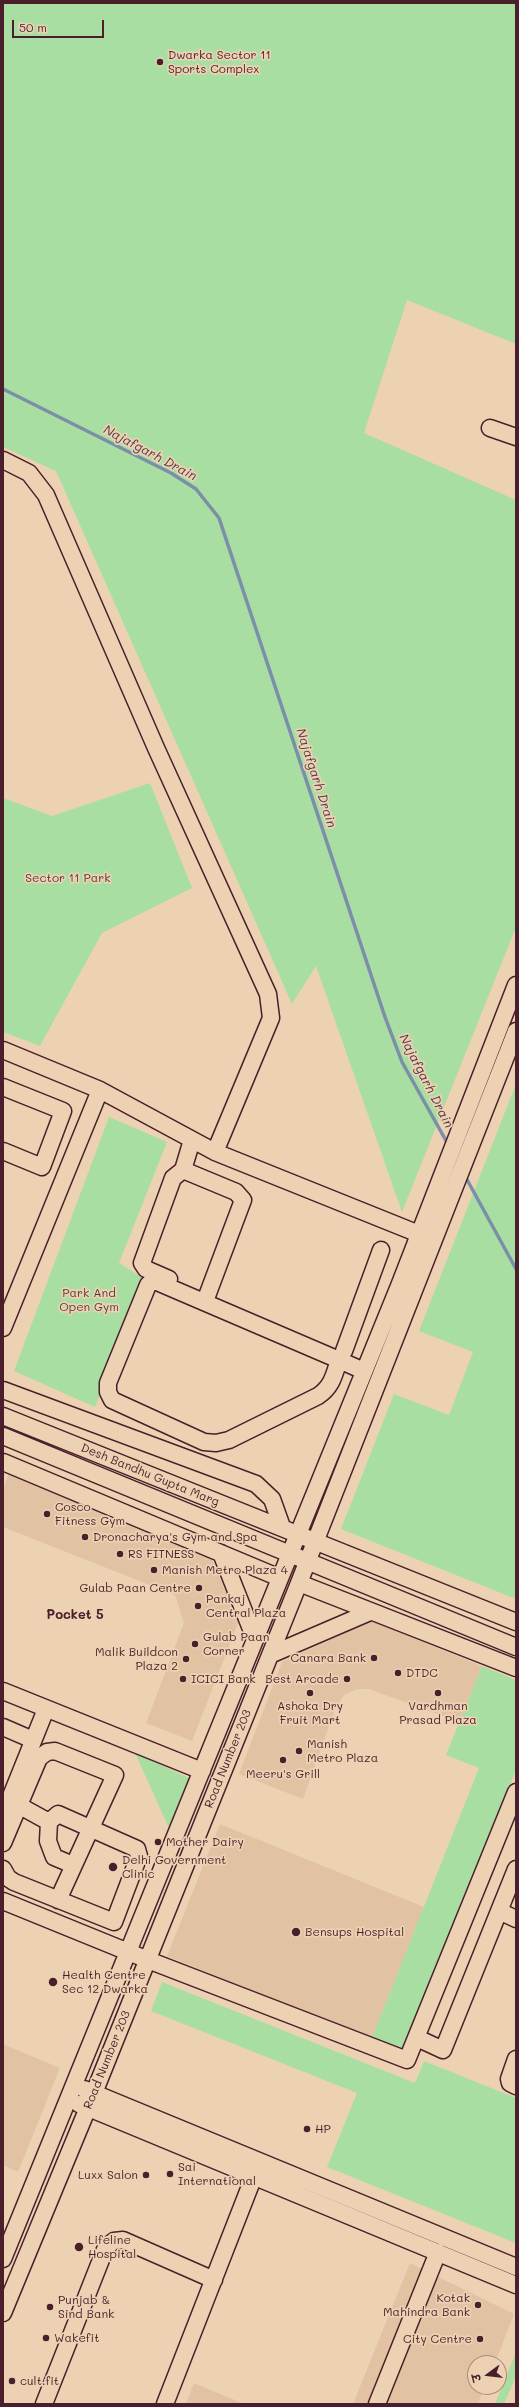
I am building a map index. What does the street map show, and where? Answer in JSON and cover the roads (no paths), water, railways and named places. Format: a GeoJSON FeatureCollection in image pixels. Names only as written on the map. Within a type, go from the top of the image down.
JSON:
{"type":"FeatureCollection","features":[{"type":"Feature","properties":{"kind":"street"},"geometry":{"type":"LineString","coordinates":[[490,428],[516,437]]}},
{"type":"Feature","properties":{"kind":"street"},"geometry":{"type":"LineString","coordinates":[[3,460],[29,474],[46,495],[159,755],[268,994],[271,1018],[215,1152]]}},
{"type":"Feature","properties":{"kind":"street","name":"Road Number 203"},"geometry":{"type":"LineString","coordinates":[[3,2259],[367,1366],[516,985]]}},
{"type":"Feature","properties":{"kind":"street"},"geometry":{"type":"LineString","coordinates":[[496,1034],[515,1038]]}},
{"type":"Feature","properties":{"kind":"street","name":"Road Number 203"},"geometry":{"type":"LineString","coordinates":[[3,2313],[148,1960],[299,1583],[478,1127],[515,1038]]}},
{"type":"Feature","properties":{"kind":"street"},"geometry":{"type":"LineString","coordinates":[[3,1050],[100,1090],[215,1152],[419,1234]]}},
{"type":"Feature","properties":{"kind":"street"},"geometry":{"type":"LineString","coordinates":[[3,1086],[63,1111],[86,1123]]}},
{"type":"Feature","properties":{"kind":"street"},"geometry":{"type":"LineString","coordinates":[[3,1328],[100,1090]]}},
{"type":"Feature","properties":{"kind":"street"},"geometry":{"type":"LineString","coordinates":[[3,1151],[42,1166],[63,1111]]}},
{"type":"Feature","properties":{"kind":"street"},"geometry":{"type":"LineString","coordinates":[[192,1140],[183,1170],[173,1178],[142,1263],[146,1269],[341,1356]]}},
{"type":"Feature","properties":{"kind":"street"},"geometry":{"type":"LineString","coordinates":[[183,1170],[236,1192],[243,1200],[207,1296]]}},
{"type":"Feature","properties":{"kind":"street"},"geometry":{"type":"LineString","coordinates":[[367,1366],[341,1356],[157,1282],[151,1282],[148,1285],[108,1383],[108,1392],[112,1400],[204,1442],[216,1444],[229,1440],[318,1396],[327,1390],[332,1382],[341,1356],[381,1250]]}},
{"type":"Feature","properties":{"kind":"street"},"geometry":{"type":"LineString","coordinates":[[3,1390],[256,1484],[272,1499],[282,1528]]}},
{"type":"Feature","properties":{"kind":"street","name":"Desh Bandhu Gupta Marg"},"geometry":{"type":"LineString","coordinates":[[3,1416],[315,1541]]}},
{"type":"Feature","properties":{"kind":"street","name":"Desh Bandhu Gupta Marg"},"geometry":{"type":"LineString","coordinates":[[3,1436],[308,1560]]}},
{"type":"Feature","properties":{"kind":"street"},"geometry":{"type":"LineString","coordinates":[[3,1462],[280,1578]]}},
{"type":"Feature","properties":{"kind":"street"},"geometry":{"type":"LineString","coordinates":[[315,1541],[516,1622]]}},
{"type":"Feature","properties":{"kind":"street"},"geometry":{"type":"LineString","coordinates":[[221,1553],[255,1639]]}},
{"type":"Feature","properties":{"kind":"street"},"geometry":{"type":"LineString","coordinates":[[308,1560],[516,1646]]}},
{"type":"Feature","properties":{"kind":"street"},"geometry":{"type":"LineString","coordinates":[[299,1583],[516,1668]]}},
{"type":"Feature","properties":{"kind":"street"},"geometry":{"type":"LineString","coordinates":[[270,1655],[370,1612]]}},
{"type":"Feature","properties":{"kind":"street"},"geometry":{"type":"LineString","coordinates":[[3,1691],[202,1771]]}},
{"type":"Feature","properties":{"kind":"street"},"geometry":{"type":"LineString","coordinates":[[3,1816],[46,1709]]}},
{"type":"Feature","properties":{"kind":"street"},"geometry":{"type":"LineString","coordinates":[[3,1727],[33,1740]]}},
{"type":"Feature","properties":{"kind":"street"},"geometry":{"type":"LineString","coordinates":[[3,1843],[20,1806],[39,1758],[47,1752],[55,1751],[114,1775],[58,1900]]}},
{"type":"Feature","properties":{"kind":"street"},"geometry":{"type":"LineString","coordinates":[[3,1901],[148,1960],[407,2060],[516,1792]]}},
{"type":"Feature","properties":{"kind":"street"},"geometry":{"type":"LineString","coordinates":[[20,1806],[49,1822]]}},
{"type":"Feature","properties":{"kind":"street"},"geometry":{"type":"LineString","coordinates":[[73,1865],[54,1857],[48,1841],[49,1822],[58,1814],[137,1849],[139,1856],[114,1922]]}},
{"type":"Feature","properties":{"kind":"street"},"geometry":{"type":"LineString","coordinates":[[3,1869],[8,1878],[14,1882],[137,1932]]}},
{"type":"Feature","properties":{"kind":"street"},"geometry":{"type":"LineString","coordinates":[[417,2038],[443,2050],[516,1869]]}},
{"type":"Feature","properties":{"kind":"street"},"geometry":{"type":"LineString","coordinates":[[499,1911],[516,1919]]}},
{"type":"Feature","properties":{"kind":"street"},"geometry":{"type":"LineString","coordinates":[[516,2059],[509,2079],[510,2083],[516,2086]]}},
{"type":"Feature","properties":{"kind":"street"},"geometry":{"type":"LineString","coordinates":[[75,2085],[91,2100],[254,2176],[516,2285]]}},
{"type":"Feature","properties":{"kind":"street"},"geometry":{"type":"LineString","coordinates":[[69,2100],[91,2100],[516,2267]]}},
{"type":"Feature","properties":{"kind":"street"},"geometry":{"type":"LineString","coordinates":[[166,2404],[254,2176]]}},
{"type":"Feature","properties":{"kind":"street"},"geometry":{"type":"LineString","coordinates":[[44,2404],[106,2247],[114,2241],[123,2240],[214,2280]]}},
{"type":"Feature","properties":{"kind":"street"},"geometry":{"type":"LineString","coordinates":[[377,2404],[438,2252]]}},
{"type":"Feature","properties":{"kind":"waterway","name":"Najafgarh Drain"},"geometry":{"type":"LineString","coordinates":[[3,389],[171,473],[196,489],[219,518],[385,1017],[402,1062],[449,1146]]}},
{"type":"Feature","properties":{"kind":"waterway","name":"Najafgarh Drain"},"geometry":{"type":"LineString","coordinates":[[465,1176],[516,1269]]}},
{"type":"Feature","properties":{"kind":"place","name":"Dwarka Sector 11 Sports Complex"},"geometry":{"type":"Point","coordinates":[160,62]}},
{"type":"Feature","properties":{"kind":"place","name":"Cosco Fitness Gym"},"geometry":{"type":"Point","coordinates":[47,1514]}},
{"type":"Feature","properties":{"kind":"place","name":"Dronacharya's Gym and Spa"},"geometry":{"type":"Point","coordinates":[85,1537]}},
{"type":"Feature","properties":{"kind":"place","name":"RS FITNESS"},"geometry":{"type":"Point","coordinates":[120,1554]}},
{"type":"Feature","properties":{"kind":"place","name":"Manish Metro Plaza 4"},"geometry":{"type":"Point","coordinates":[154,1570]}},
{"type":"Feature","properties":{"kind":"place","name":"Gulab Paan Centre"},"geometry":{"type":"Point","coordinates":[199,1588]}},
{"type":"Feature","properties":{"kind":"place","name":"Pankaj Central Plaza"},"geometry":{"type":"Point","coordinates":[198,1606]}},
{"type":"Feature","properties":{"kind":"place","name":"Gulab Paan Corner"},"geometry":{"type":"Point","coordinates":[195,1644]}},
{"type":"Feature","properties":{"kind":"place","name":"Canara Bank"},"geometry":{"type":"Point","coordinates":[374,1658]}},
{"type":"Feature","properties":{"kind":"place","name":"Malik Buildcon Plaza 2"},"geometry":{"type":"Point","coordinates":[186,1659]}},
{"type":"Feature","properties":{"kind":"place","name":"DTDC"},"geometry":{"type":"Point","coordinates":[398,1673]}},
{"type":"Feature","properties":{"kind":"place","name":"ICICI Bank"},"geometry":{"type":"Point","coordinates":[183,1679]}},
{"type":"Feature","properties":{"kind":"place","name":"Best Arcade"},"geometry":{"type":"Point","coordinates":[347,1679]}},
{"type":"Feature","properties":{"kind":"place","name":"Ashoka Dry Fruit Mart"},"geometry":{"type":"Point","coordinates":[310,1693]}},
{"type":"Feature","properties":{"kind":"place","name":"Vardhman Prasad Plaza"},"geometry":{"type":"Point","coordinates":[438,1693]}},
{"type":"Feature","properties":{"kind":"place","name":"Manish Metro Plaza"},"geometry":{"type":"Point","coordinates":[299,1751]}},
{"type":"Feature","properties":{"kind":"place","name":"Meeru's Grill"},"geometry":{"type":"Point","coordinates":[283,1760]}},
{"type":"Feature","properties":{"kind":"place","name":"Mother Dairy"},"geometry":{"type":"Point","coordinates":[158,1842]}},
{"type":"Feature","properties":{"kind":"place","name":"Delhi Government Clinic"},"geometry":{"type":"Point","coordinates":[113,1867]}},
{"type":"Feature","properties":{"kind":"place","name":"Bensups Hospital"},"geometry":{"type":"Point","coordinates":[296,1932]}},
{"type":"Feature","properties":{"kind":"place","name":"Health Centre Sec 12 Dwarka"},"geometry":{"type":"Point","coordinates":[53,1982]}},
{"type":"Feature","properties":{"kind":"place","name":"HP"},"geometry":{"type":"Point","coordinates":[307,2129]}},
{"type":"Feature","properties":{"kind":"place","name":"Sai International"},"geometry":{"type":"Point","coordinates":[170,2174]}},
{"type":"Feature","properties":{"kind":"place","name":"Luxx Salon"},"geometry":{"type":"Point","coordinates":[146,2175]}},
{"type":"Feature","properties":{"kind":"place","name":"Lifeline Hospital"},"geometry":{"type":"Point","coordinates":[79,2247]}},
{"type":"Feature","properties":{"kind":"place","name":"Kotak Mahindra Bank"},"geometry":{"type":"Point","coordinates":[478,2305]}},
{"type":"Feature","properties":{"kind":"place","name":"Punjab & Sind Bank"},"geometry":{"type":"Point","coordinates":[50,2307]}},
{"type":"Feature","properties":{"kind":"place","name":"Wakefit"},"geometry":{"type":"Point","coordinates":[46,2338]}},
{"type":"Feature","properties":{"kind":"place","name":"City Centre"},"geometry":{"type":"Point","coordinates":[480,2339]}},
{"type":"Feature","properties":{"kind":"place","name":"cult.fit"},"geometry":{"type":"Point","coordinates":[12,2381]}},
{"type":"Feature","properties":{"kind":"district","name":"Pocket 5"},"geometry":{"type":"Point","coordinates":[75,1615]}},
{"type":"Feature","properties":{"kind":"park label","name":"Sector 11 Park"},"geometry":{"type":"Point","coordinates":[68,878]}},
{"type":"Feature","properties":{"kind":"park label","name":"Park And Open Gym"},"geometry":{"type":"Point","coordinates":[89,1300]}}]}
